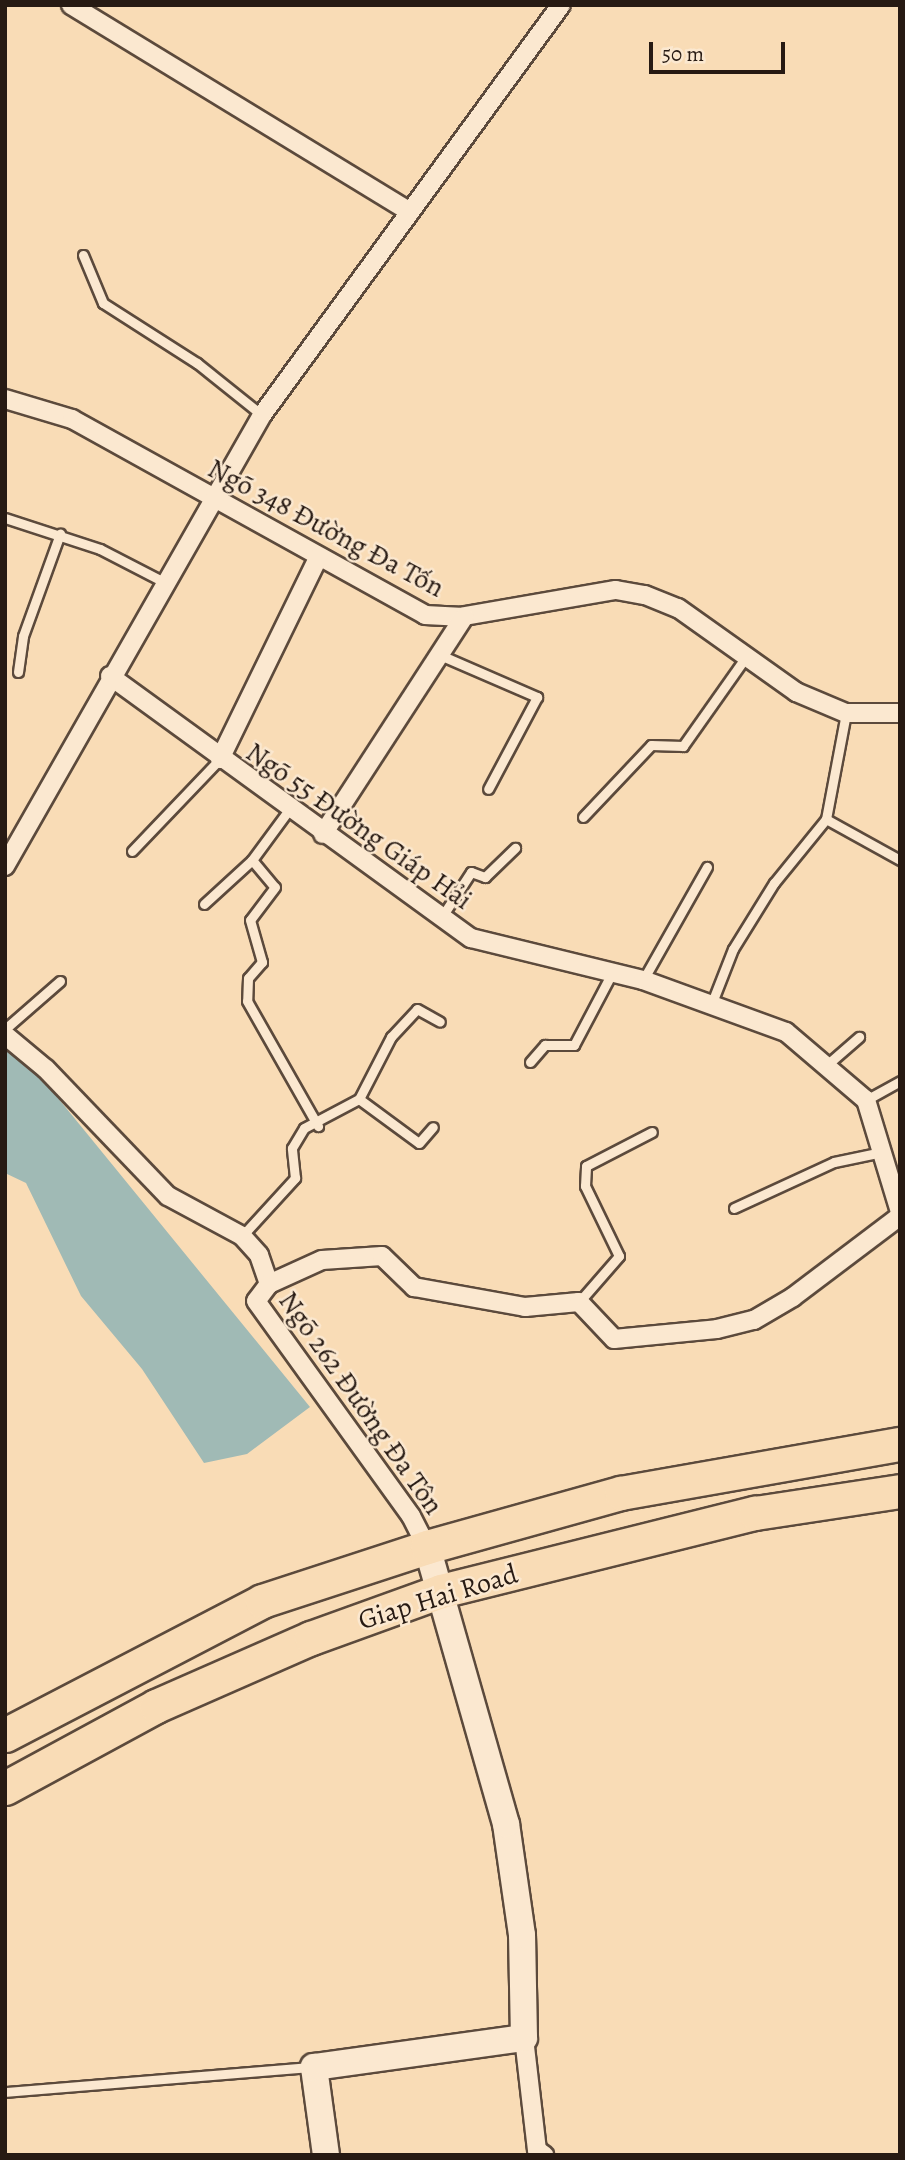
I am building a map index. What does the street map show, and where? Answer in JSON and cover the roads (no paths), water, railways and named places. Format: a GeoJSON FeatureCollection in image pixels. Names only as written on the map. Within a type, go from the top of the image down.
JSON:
{"type":"FeatureCollection","features":[{"type":"Feature","properties":{"kind":"highway","name":"Giap Hai Road"},"geometry":{"type":"LineString","coordinates":[[5,1735],[262,1601],[427,1547],[621,1493],[900,1444]]}},
{"type":"Feature","properties":{"kind":"highway","name":"Giap Hai Road"},"geometry":{"type":"LineString","coordinates":[[6,1787],[156,1706],[311,1638],[441,1591],[755,1513],[900,1491]]}},
{"type":"Feature","properties":{"kind":"street"},"geometry":{"type":"LineString","coordinates":[[71,5],[410,212]]}},
{"type":"Feature","properties":{"kind":"street"},"geometry":{"type":"LineString","coordinates":[[5,866],[110,676],[262,415],[561,5]]}},
{"type":"Feature","properties":{"kind":"street","name":"Ngõ 348 Đường Đa Tốn"},"geometry":{"type":"LineString","coordinates":[[5,399],[72,419],[212,500],[425,615],[464,617],[616,590],[678,608],[796,692],[846,713],[900,713]]}},
{"type":"Feature","properties":{"kind":"street"},"geometry":{"type":"LineString","coordinates":[[220,759],[318,558]]}},
{"type":"Feature","properties":{"kind":"street"},"geometry":{"type":"LineString","coordinates":[[323,834],[464,617]]}},
{"type":"Feature","properties":{"kind":"street","name":"Ngõ 55 Đường Giáp Hải"},"geometry":{"type":"LineString","coordinates":[[110,676],[288,811],[440,920],[471,938],[643,980],[786,1032],[829,1063],[866,1100],[900,1214]]}},
{"type":"Feature","properties":{"kind":"street","name":"Ngõ 262 Đường Đa Tôn"},"geometry":{"type":"LineString","coordinates":[[5,1035],[46,1069],[168,1196],[242,1236],[268,1271],[269,1284],[256,1301],[411,1516],[427,1547]]}},
{"type":"Feature","properties":{"kind":"street"},"geometry":{"type":"LineString","coordinates":[[269,1284],[322,1260],[382,1256],[414,1287],[525,1307],[579,1302],[614,1339],[754,1320],[900,1214]]}},
{"type":"Feature","properties":{"kind":"street"},"geometry":{"type":"LineString","coordinates":[[427,1547],[506,1824],[522,1935],[524,2038],[537,2150],[544,2155]]}},
{"type":"Feature","properties":{"kind":"street"},"geometry":{"type":"LineString","coordinates":[[326,2155],[314,2067],[524,2038]]}},
{"type":"Feature","properties":{"kind":"lane"},"geometry":{"type":"LineString","coordinates":[[83,255],[103,303],[197,363],[262,415]]}},
{"type":"Feature","properties":{"kind":"lane"},"geometry":{"type":"LineString","coordinates":[[5,518],[60,534],[164,582]]}},
{"type":"Feature","properties":{"kind":"lane"},"geometry":{"type":"LineString","coordinates":[[18,672],[23,636],[60,534]]}},
{"type":"Feature","properties":{"kind":"lane"},"geometry":{"type":"LineString","coordinates":[[440,656],[537,697],[488,789]]}},
{"type":"Feature","properties":{"kind":"lane"},"geometry":{"type":"LineString","coordinates":[[583,817],[651,745],[683,746],[745,658]]}},
{"type":"Feature","properties":{"kind":"lane"},"geometry":{"type":"LineString","coordinates":[[711,1005],[747,927],[826,819],[846,713]]}},
{"type":"Feature","properties":{"kind":"lane"},"geometry":{"type":"LineString","coordinates":[[132,851],[220,759]]}},
{"type":"Feature","properties":{"kind":"lane"},"geometry":{"type":"LineString","coordinates":[[204,904],[252,860],[288,811]]}},
{"type":"Feature","properties":{"kind":"lane"},"geometry":{"type":"LineString","coordinates":[[826,819],[900,860]]}},
{"type":"Feature","properties":{"kind":"lane"},"geometry":{"type":"LineString","coordinates":[[440,920],[471,872],[485,877],[515,848]]}},
{"type":"Feature","properties":{"kind":"lane"},"geometry":{"type":"LineString","coordinates":[[252,860],[275,887],[250,920],[262,962],[248,978],[247,1001],[318,1126]]}},
{"type":"Feature","properties":{"kind":"lane"},"geometry":{"type":"LineString","coordinates":[[643,980],[707,867]]}},
{"type":"Feature","properties":{"kind":"lane"},"geometry":{"type":"LineString","coordinates":[[530,1062],[545,1045],[574,1045],[612,972]]}},
{"type":"Feature","properties":{"kind":"lane"},"geometry":{"type":"LineString","coordinates":[[5,1029],[60,981]]}},
{"type":"Feature","properties":{"kind":"lane"},"geometry":{"type":"LineString","coordinates":[[242,1236],[288,1190],[295,1178],[292,1148],[304,1128],[318,1126],[359,1099],[391,1037],[417,1009],[440,1022]]}},
{"type":"Feature","properties":{"kind":"lane"},"geometry":{"type":"LineString","coordinates":[[829,1063],[859,1037]]}},
{"type":"Feature","properties":{"kind":"lane"},"geometry":{"type":"LineString","coordinates":[[866,1100],[900,1081]]}},
{"type":"Feature","properties":{"kind":"lane"},"geometry":{"type":"LineString","coordinates":[[359,1099],[419,1143],[433,1127]]}},
{"type":"Feature","properties":{"kind":"lane"},"geometry":{"type":"LineString","coordinates":[[579,1302],[619,1256],[585,1186],[586,1166],[652,1132]]}},
{"type":"Feature","properties":{"kind":"lane"},"geometry":{"type":"LineString","coordinates":[[734,1208],[834,1162],[882,1152]]}},
{"type":"Feature","properties":{"kind":"lane"},"geometry":{"type":"LineString","coordinates":[[5,2092],[314,2067]]}},
{"type":"Feature","properties":{"kind":"water"},"geometry":{"type":"Polygon","coordinates":[[[5,1048],[40,1076],[310,1407],[247,1454],[204,1463],[142,1369],[81,1296],[26,1183],[5,1173],[5,1048]]]}}]}
